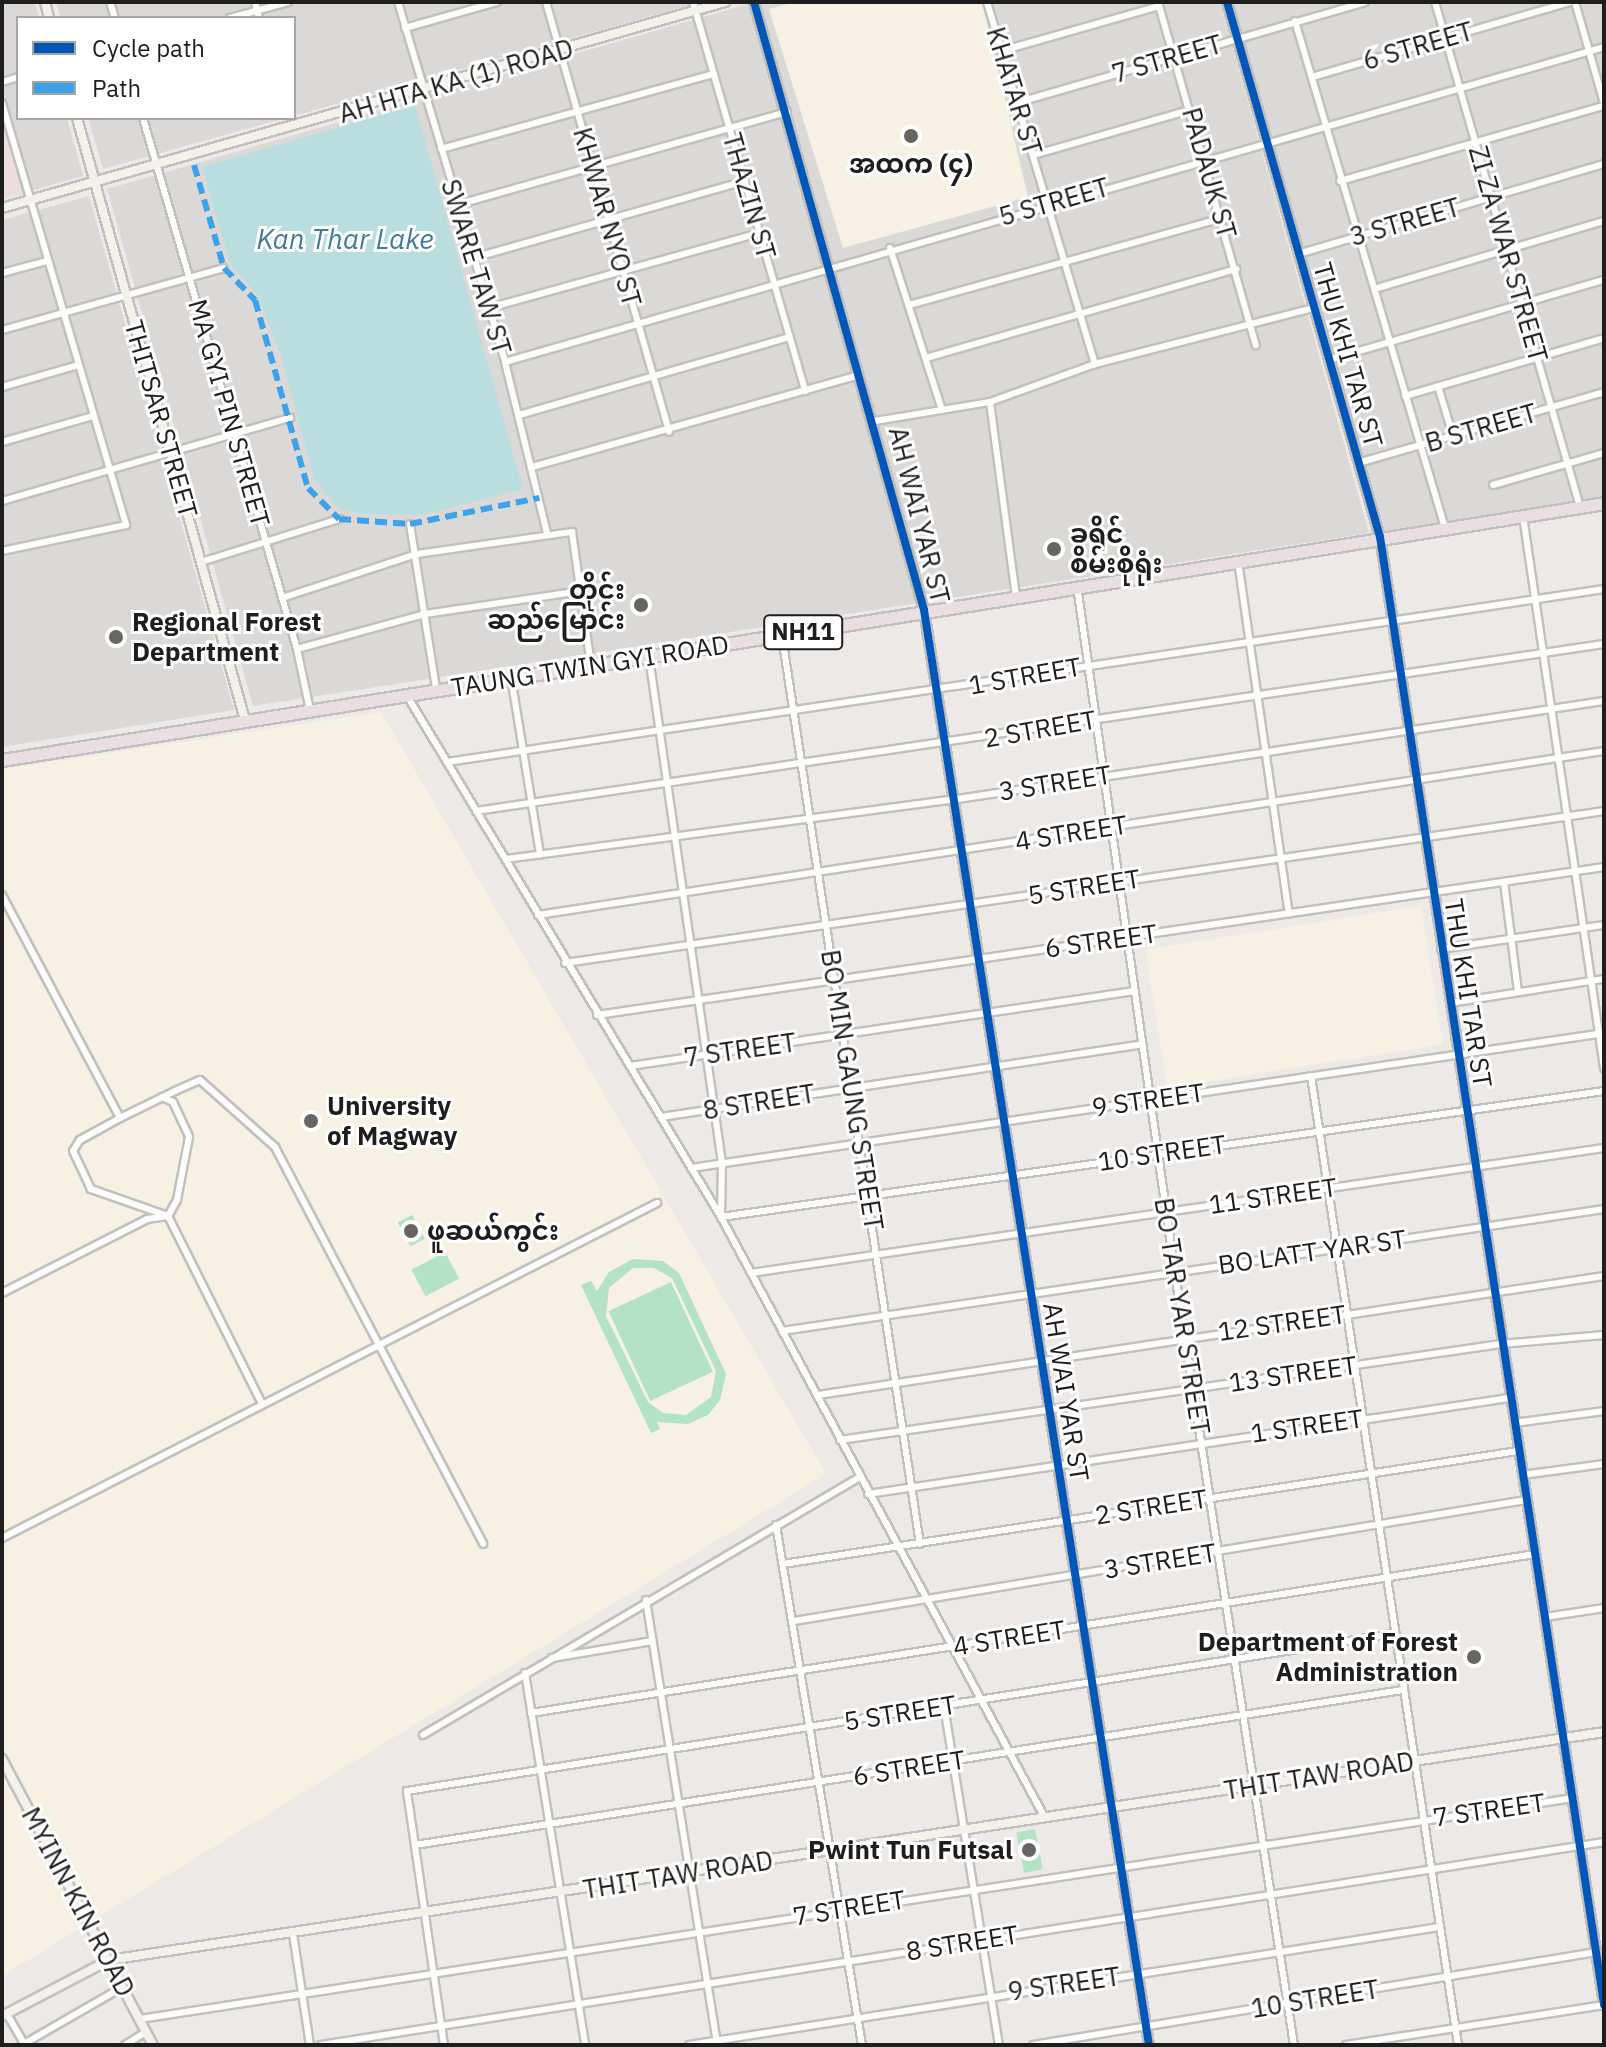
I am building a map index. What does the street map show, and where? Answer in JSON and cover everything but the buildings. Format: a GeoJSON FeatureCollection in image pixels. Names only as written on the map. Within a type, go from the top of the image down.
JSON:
{"type":"FeatureCollection","features":[{"type":"Feature","properties":{"kind":"highway","name":"TAUNG TWIN GYI ROAD"},"geometry":{"type":"LineString","coordinates":[[2,760],[1604,503]]}},
{"type":"Feature","properties":{"kind":"street"},"geometry":{"type":"LineString","coordinates":[[255,2],[258,14],[288,2]]}},
{"type":"Feature","properties":{"kind":"street","name":"SWARE TAW ST"},"geometry":{"type":"LineString","coordinates":[[398,2],[505,362],[547,533]]}},
{"type":"Feature","properties":{"kind":"street"},"geometry":{"type":"LineString","coordinates":[[405,28],[497,2]]}},
{"type":"Feature","properties":{"kind":"street","name":"KHWAR NYO ST"},"geometry":{"type":"LineString","coordinates":[[546,2],[669,432]]}},
{"type":"Feature","properties":{"kind":"street","name":"AH HTA KA (1) ROAD"},"geometry":{"type":"LineString","coordinates":[[2,208],[289,123],[423,90],[560,51],[694,7],[725,2]]}},
{"type":"Feature","properties":{"kind":"street","name":"AH WAI YAR ST"},"geometry":{"type":"LineString","coordinates":[[754,2],[862,374],[924,610],[942,746],[1149,2045]]}},
{"type":"Feature","properties":{"kind":"street","name":"KHATAR ST"},"geometry":{"type":"LineString","coordinates":[[987,2],[1095,364]]}},
{"type":"Feature","properties":{"kind":"street","name":"THU KHI TAR ST"},"geometry":{"type":"LineString","coordinates":[[1227,2],[1380,537],[1482,1227],[1565,1738],[1604,2005]]}},
{"type":"Feature","properties":{"kind":"street","name":"7 STREET"},"geometry":{"type":"LineString","coordinates":[[1016,103],[1365,2]]}},
{"type":"Feature","properties":{"kind":"street","name":"ZI ZA WAR STREET"},"geometry":{"type":"LineString","coordinates":[[1435,2],[1580,507]]}},
{"type":"Feature","properties":{"kind":"street"},"geometry":{"type":"LineString","coordinates":[[1340,181],[1476,144],[1604,104],[1572,2]]}},
{"type":"Feature","properties":{"kind":"street","name":"6 STREET"},"geometry":{"type":"LineString","coordinates":[[1312,77],[1572,2]]}},
{"type":"Feature","properties":{"kind":"street"},"geometry":{"type":"LineString","coordinates":[[1001,51],[1159,4]]}},
{"type":"Feature","properties":{"kind":"street","name":"PADAUK ST"},"geometry":{"type":"LineString","coordinates":[[1159,4],[1252,321],[1256,345]]}},
{"type":"Feature","properties":{"kind":"street","name":"THAZIN ST"},"geometry":{"type":"LineString","coordinates":[[694,7],[805,391]]}},
{"type":"Feature","properties":{"kind":"street"},"geometry":{"type":"LineString","coordinates":[[1295,21],[1445,528]]}},
{"type":"Feature","properties":{"kind":"street","name":"5 STREET"},"geometry":{"type":"LineString","coordinates":[[505,362],[831,268],[890,248],[1604,47]]}},
{"type":"Feature","properties":{"kind":"street"},"geometry":{"type":"LineString","coordinates":[[441,149],[714,74]]}},
{"type":"Feature","properties":{"kind":"street"},"geometry":{"type":"LineString","coordinates":[[2,103],[126,525],[2,551]]}},
{"type":"Feature","properties":{"kind":"street"},"geometry":{"type":"LineString","coordinates":[[1033,155],[1190,110]]}},
{"type":"Feature","properties":{"kind":"street"},"geometry":{"type":"LineString","coordinates":[[456,205],[787,112]]}},
{"type":"Feature","properties":{"kind":"street","name":"THITSAR STREET"},"geometry":{"type":"LineString","coordinates":[[78,120],[245,720]]}},
{"type":"Feature","properties":{"kind":"street","name":"MA GYI PIN STREET"},"geometry":{"type":"LineString","coordinates":[[144,120],[297,649],[310,710]]}},
{"type":"Feature","properties":{"kind":"street","name":"3 STREET"},"geometry":{"type":"LineString","coordinates":[[1298,254],[1604,164]]}},
{"type":"Feature","properties":{"kind":"street"},"geometry":{"type":"LineString","coordinates":[[473,258],[608,217],[745,181]]}},
{"type":"Feature","properties":{"kind":"street"},"geometry":{"type":"LineString","coordinates":[[909,305],[1222,218]]}},
{"type":"Feature","properties":{"kind":"street"},"geometry":{"type":"LineString","coordinates":[[1374,289],[1604,221]]}},
{"type":"Feature","properties":{"kind":"street"},"geometry":{"type":"LineString","coordinates":[[489,308],[759,233]]}},
{"type":"Feature","properties":{"kind":"street"},"geometry":{"type":"LineString","coordinates":[[890,248],[942,410]]}},
{"type":"Feature","properties":{"kind":"street"},"geometry":{"type":"LineString","coordinates":[[2,273],[47,261]]}},
{"type":"Feature","properties":{"kind":"street"},"geometry":{"type":"LineString","coordinates":[[2,330],[224,268]]}},
{"type":"Feature","properties":{"kind":"street"},"geometry":{"type":"LineString","coordinates":[[926,358],[1237,269]]}},
{"type":"Feature","properties":{"kind":"street"},"geometry":{"type":"LineString","coordinates":[[1328,360],[1604,280]]}},
{"type":"Feature","properties":{"kind":"street"},"geometry":{"type":"LineString","coordinates":[[875,421],[990,402],[1095,364],[1252,321],[1313,308]]}},
{"type":"Feature","properties":{"kind":"street"},"geometry":{"type":"LineString","coordinates":[[519,415],[790,337]]}},
{"type":"Feature","properties":{"kind":"street"},"geometry":{"type":"LineString","coordinates":[[1405,396],[1604,338]]}},
{"type":"Feature","properties":{"kind":"street"},"geometry":{"type":"LineString","coordinates":[[2,387],[78,365]]}},
{"type":"Feature","properties":{"kind":"street"},"geometry":{"type":"LineString","coordinates":[[532,467],[669,432],[862,374]]}},
{"type":"Feature","properties":{"kind":"street"},"geometry":{"type":"LineString","coordinates":[[1438,386],[1453,436]]}},
{"type":"Feature","properties":{"kind":"street","name":"B STREET"},"geometry":{"type":"LineString","coordinates":[[1358,463],[1604,392]]}},
{"type":"Feature","properties":{"kind":"street"},"geometry":{"type":"LineString","coordinates":[[990,402],[1016,596]]}},
{"type":"Feature","properties":{"kind":"street"},"geometry":{"type":"LineString","coordinates":[[2,442],[93,416]]}},
{"type":"Feature","properties":{"kind":"street"},"geometry":{"type":"LineString","coordinates":[[2,501],[290,418]]}},
{"type":"Feature","properties":{"kind":"street"},"geometry":{"type":"LineString","coordinates":[[1493,485],[1604,453]]}},
{"type":"Feature","properties":{"kind":"street"},"geometry":{"type":"LineString","coordinates":[[1523,516],[1591,981],[1602,1033],[1604,1068]]}},
{"type":"Feature","properties":{"kind":"street"},"geometry":{"type":"LineString","coordinates":[[201,562],[339,519]]}},
{"type":"Feature","properties":{"kind":"street"},"geometry":{"type":"LineString","coordinates":[[410,524],[436,689]]}},
{"type":"Feature","properties":{"kind":"street"},"geometry":{"type":"LineString","coordinates":[[282,598],[417,554],[547,533],[572,532],[591,666]]}},
{"type":"Feature","properties":{"kind":"street"},"geometry":{"type":"LineString","coordinates":[[1238,560],[1289,913]]}},
{"type":"Feature","properties":{"kind":"street","name":"BO TAR YAR STREET"},"geometry":{"type":"LineString","coordinates":[[1077,586],[1157,1154],[1294,2045]]}},
{"type":"Feature","properties":{"kind":"street","name":"1 STREET"},"geometry":{"type":"LineString","coordinates":[[447,762],[793,709],[934,693],[1088,665],[1604,589]]}},
{"type":"Feature","properties":{"kind":"street"},"geometry":{"type":"LineString","coordinates":[[297,649],[425,614],[581,591]]}},
{"type":"Feature","properties":{"kind":"street","name":"BO MIN GAUNG STREET"},"geometry":{"type":"LineString","coordinates":[[782,636],[920,1544]]}},
{"type":"Feature","properties":{"kind":"street","name":"2 STREET"},"geometry":{"type":"LineString","coordinates":[[476,811],[801,763],[942,746],[1096,719],[1604,644]]}},
{"type":"Feature","properties":{"kind":"street"},"geometry":{"type":"LineString","coordinates":[[649,657],[722,1163],[721,1217]]}},
{"type":"Feature","properties":{"kind":"street"},"geometry":{"type":"LineString","coordinates":[[511,677],[540,855]]}},
{"type":"Feature","properties":{"kind":"street"},"geometry":{"type":"LineString","coordinates":[[406,694],[565,963],[721,1217],[818,1395],[895,1547],[1045,1818]]}},
{"type":"Feature","properties":{"kind":"street","name":"3 STREET"},"geometry":{"type":"LineString","coordinates":[[506,859],[951,800],[1104,774],[1604,701]]}},
{"type":"Feature","properties":{"kind":"street","name":"4 STREET"},"geometry":{"type":"LineString","coordinates":[[538,915],[1604,751]]}},
{"type":"Feature","properties":{"kind":"street","name":"5 STREET"},"geometry":{"type":"LineString","coordinates":[[565,963],[1604,811]]}},
{"type":"Feature","properties":{"kind":"street","name":"6 STREET"},"geometry":{"type":"LineString","coordinates":[[597,1015],[1604,867]]}},
{"type":"Feature","properties":{"kind":"street"},"geometry":{"type":"LineString","coordinates":[[1504,882],[1518,992]]}},
{"type":"Feature","properties":{"kind":"street"},"geometry":{"type":"LineString","coordinates":[[2,895],[120,1118]]}},
{"type":"Feature","properties":{"kind":"street"},"geometry":{"type":"LineString","coordinates":[[1441,949],[1604,925]]}},
{"type":"Feature","properties":{"kind":"street"},"geometry":{"type":"LineString","coordinates":[[1450,1003],[1604,979]]}},
{"type":"Feature","properties":{"kind":"street","name":"7 STREET"},"geometry":{"type":"LineString","coordinates":[[630,1066],[1134,991]]}},
{"type":"Feature","properties":{"kind":"street","name":"9 STREET"},"geometry":{"type":"LineString","coordinates":[[691,1168],[1602,1033]]}},
{"type":"Feature","properties":{"kind":"street","name":"8 STREET"},"geometry":{"type":"LineString","coordinates":[[661,1117],[1142,1044]]}},
{"type":"Feature","properties":{"kind":"street"},"geometry":{"type":"LineString","coordinates":[[1311,1076],[1393,1634],[1425,1820],[1429,1868],[1458,2045]]}},
{"type":"Feature","properties":{"kind":"street"},"geometry":{"type":"LineString","coordinates":[[262,1404],[168,1216],[91,1189],[75,1162],[73,1151],[80,1140],[200,1080],[275,1147],[483,1544]]}},
{"type":"Feature","properties":{"kind":"street","name":"10 STREET"},"geometry":{"type":"LineString","coordinates":[[721,1217],[1010,1172],[1604,1091]]}},
{"type":"Feature","properties":{"kind":"street"},"geometry":{"type":"LineString","coordinates":[[162,1097],[173,1102],[189,1137],[177,1200],[168,1216]]}},
{"type":"Feature","properties":{"kind":"street","name":"11 STREET"},"geometry":{"type":"LineString","coordinates":[[751,1273],[1604,1148]]}},
{"type":"Feature","properties":{"kind":"street"},"geometry":{"type":"LineString","coordinates":[[2,1538],[657,1203]]}},
{"type":"Feature","properties":{"kind":"street","name":"BO LATT YAR ST"},"geometry":{"type":"LineString","coordinates":[[782,1331],[1604,1209]]}},
{"type":"Feature","properties":{"kind":"street"},"geometry":{"type":"LineString","coordinates":[[2,1293],[147,1219],[168,1216]]}},
{"type":"Feature","properties":{"kind":"street","name":"12 STREET"},"geometry":{"type":"LineString","coordinates":[[818,1395],[896,1380],[1604,1276]]}},
{"type":"Feature","properties":{"kind":"street","name":"13 STREET"},"geometry":{"type":"LineString","coordinates":[[840,1440],[1501,1344],[1604,1335]]}},
{"type":"Feature","properties":{"kind":"street","name":"1 STREET"},"geometry":{"type":"LineString","coordinates":[[868,1494],[1201,1441],[1509,1398]]}},
{"type":"Feature","properties":{"kind":"street"},"geometry":{"type":"LineString","coordinates":[[1514,1423],[1604,1411]]}},
{"type":"Feature","properties":{"kind":"street","name":"2 STREET"},"geometry":{"type":"LineString","coordinates":[[783,1564],[1518,1451]]}},
{"type":"Feature","properties":{"kind":"street"},"geometry":{"type":"LineString","coordinates":[[1522,1475],[1604,1464]]}},
{"type":"Feature","properties":{"kind":"street"},"geometry":{"type":"LineString","coordinates":[[423,1735],[646,1600],[858,1478]]}},
{"type":"Feature","properties":{"kind":"street","name":"3 STREET"},"geometry":{"type":"LineString","coordinates":[[794,1621],[1526,1500]]}},
{"type":"Feature","properties":{"kind":"street"},"geometry":{"type":"LineString","coordinates":[[776,1525],[820,1782],[836,1910],[862,2045]]}},
{"type":"Feature","properties":{"kind":"street","name":"4 STREET"},"geometry":{"type":"LineString","coordinates":[[531,1713],[1535,1554]]}},
{"type":"Feature","properties":{"kind":"street"},"geometry":{"type":"LineString","coordinates":[[646,1600],[693,1872],[717,2043]]}},
{"type":"Feature","properties":{"kind":"street"},"geometry":{"type":"LineString","coordinates":[[1545,1617],[1604,1608]]}},
{"type":"Feature","properties":{"kind":"street","name":"5 STREET"},"geometry":{"type":"LineString","coordinates":[[415,1845],[407,1791],[1393,1634]]}},
{"type":"Feature","properties":{"kind":"street"},"geometry":{"type":"LineString","coordinates":[[549,1659],[653,1641]]}},
{"type":"Feature","properties":{"kind":"street"},"geometry":{"type":"LineString","coordinates":[[525,1673],[585,2045]]}},
{"type":"Feature","properties":{"kind":"street","name":"6 STREET"},"geometry":{"type":"LineString","coordinates":[[415,1845],[1403,1690]]}},
{"type":"Feature","properties":{"kind":"street"},"geometry":{"type":"LineString","coordinates":[[944,1706],[999,2045]]}},
{"type":"Feature","properties":{"kind":"street","name":"THIT TAW ROAD"},"geometry":{"type":"LineString","coordinates":[[4,2015],[109,1960],[1604,1732]]}},
{"type":"Feature","properties":{"kind":"street","name":"MYINN KIN ROAD"},"geometry":{"type":"LineString","coordinates":[[2,1759],[140,2019]]}},
{"type":"Feature","properties":{"kind":"street","name":"7 STREET"},"geometry":{"type":"LineString","coordinates":[[140,2019],[570,1949],[1573,1798]]}},
{"type":"Feature","properties":{"kind":"street","name":"8 STREET"},"geometry":{"type":"LineString","coordinates":[[321,2045],[578,2007],[846,1961],[1604,1842]]}},
{"type":"Feature","properties":{"kind":"street"},"geometry":{"type":"LineString","coordinates":[[415,1845],[444,2045]]}},
{"type":"Feature","properties":{"kind":"street","name":"9 STREET"},"geometry":{"type":"LineString","coordinates":[[689,2045],[717,2043],[990,1994],[1439,1927]]}},
{"type":"Feature","properties":{"kind":"street"},"geometry":{"type":"LineString","coordinates":[[293,1934],[310,2045]]}},
{"type":"Feature","properties":{"kind":"street","name":"10 STREET"},"geometry":{"type":"LineString","coordinates":[[1033,2045],[1596,1952]]}},
{"type":"Feature","properties":{"kind":"street"},"geometry":{"type":"LineString","coordinates":[[4,2015],[23,2045],[123,1987]]}},
{"type":"Feature","properties":{"kind":"street"},"geometry":{"type":"LineString","coordinates":[[1346,2045],[1604,2005]]}},
{"type":"Feature","properties":{"kind":"street"},"geometry":{"type":"LineString","coordinates":[[140,2019],[153,2045]]}},
{"type":"Feature","properties":{"kind":"street"},"geometry":{"type":"LineString","coordinates":[[125,2045],[146,2032]]}},
{"type":"Feature","properties":{"kind":"shaded area"},"geometry":{"type":"Polygon","coordinates":[[[2,2],[35,2],[38,16],[16,16],[16,120],[68,120],[83,176],[2,199],[2,2]]]}},
{"type":"Feature","properties":{"kind":"shaded area"},"geometry":{"type":"Polygon","coordinates":[[[56,2],[701,2],[296,115],[296,16],[60,16],[56,2]]]}},
{"type":"Feature","properties":{"kind":"shaded area"},"geometry":{"type":"Polygon","coordinates":[[[755,2],[1220,2],[1369,533],[253,706],[107,189],[755,2]]]}},
{"type":"Feature","properties":{"kind":"shaded area","name":"အထက (၄)"},"geometry":{"type":"Polygon","coordinates":[[[795,2],[982,2],[1028,197],[843,248],[769,9],[795,2]]]}},
{"type":"Feature","properties":{"kind":"shaded area"},"geometry":{"type":"Polygon","coordinates":[[[1231,2],[1604,2],[1604,498],[1386,532],[1231,2]]]}},
{"type":"Feature","properties":{"kind":"shaded area"},"geometry":{"type":"Polygon","coordinates":[[[2,120],[23,194],[2,199],[2,120]]]}},
{"type":"Feature","properties":{"kind":"shaded area"},"geometry":{"type":"Polygon","coordinates":[[[89,120],[279,120],[103,169],[89,120]]]}},
{"type":"Feature","properties":{"kind":"shaded area"},"geometry":{"type":"Polygon","coordinates":[[[89,196],[234,710],[2,747],[2,220],[89,196]]]}},
{"type":"Feature","properties":{"kind":"shaded area","name":"University of Magway"},"geometry":{"type":"Polygon","coordinates":[[[381,712],[826,1474],[2,1976],[2,769],[381,712]]]}},
{"type":"Feature","properties":{"kind":"shaded area"},"geometry":{"type":"Polygon","coordinates":[[[1421,906],[1443,1044],[1167,1088],[1145,950],[1421,906]]]}},
{"type":"Feature","properties":{"kind":"green space","name":"ဖူဆယ်ကွင်း"},"geometry":{"type":"Polygon","coordinates":[[[412,1215],[425,1239],[411,1246],[398,1223],[412,1215]]]}},
{"type":"Feature","properties":{"kind":"green space"},"geometry":{"type":"Polygon","coordinates":[[[445,1252],[459,1278],[426,1296],[411,1270],[445,1252]]]}},
{"type":"Feature","properties":{"kind":"green space"},"geometry":{"type":"Polygon","coordinates":[[[633,1259],[663,1261],[679,1273],[726,1374],[720,1400],[708,1415],[688,1424],[657,1422],[660,1429],[651,1433],[581,1285],[591,1281],[597,1291],[609,1272],[633,1259]],[[633,1268],[609,1288],[606,1316],[648,1402],[663,1413],[686,1415],[711,1397],[716,1371],[672,1278],[654,1268],[633,1268]]]}},
{"type":"Feature","properties":{"kind":"green space"},"geometry":{"type":"Polygon","coordinates":[[[671,1282],[713,1372],[650,1401],[608,1311],[671,1282]]]}},
{"type":"Feature","properties":{"kind":"green space","name":"Pwint Tun Futsal"},"geometry":{"type":"Polygon","coordinates":[[[1035,1829],[1043,1869],[1024,1873],[1016,1833],[1035,1829]]]}},
{"type":"Feature","properties":{"kind":"water","name":"Kan Thar Lake"},"geometry":{"type":"Polygon","coordinates":[[[415,105],[523,489],[423,515],[361,514],[339,509],[315,481],[280,353],[257,294],[231,266],[202,167],[415,105]]]}},
{"type":"Feature","properties":{"kind":"marked path"},"geometry":{"type":"LineString","coordinates":[[194,165],[224,268],[255,300],[308,488],[339,519],[410,524],[539,498]]}},
{"type":"Feature","properties":{"kind":"cycle path"},"geometry":{"type":"LineString","coordinates":[[754,2],[924,610],[1149,2045]]}},
{"type":"Feature","properties":{"kind":"cycle path"},"geometry":{"type":"LineString","coordinates":[[1227,2],[1380,537],[1604,2005]]}},
{"type":"Feature","properties":{"kind":"place","name":"အထက (၄)"},"geometry":{"type":"Point","coordinates":[911,136]}},
{"type":"Feature","properties":{"kind":"place","name":"ခရိုင် စိမ်းစိုရုံး"},"geometry":{"type":"Point","coordinates":[1054,549]}},
{"type":"Feature","properties":{"kind":"place","name":"တိုင်း ဆည်မြောင်း"},"geometry":{"type":"Point","coordinates":[641,605]}},
{"type":"Feature","properties":{"kind":"place","name":"Regional Forest Department"},"geometry":{"type":"Point","coordinates":[116,637]}},
{"type":"Feature","properties":{"kind":"place","name":"University of Magway"},"geometry":{"type":"Point","coordinates":[311,1121]}},
{"type":"Feature","properties":{"kind":"place","name":"ဖူဆယ်ကွင်း"},"geometry":{"type":"Point","coordinates":[411,1231]}},
{"type":"Feature","properties":{"kind":"place","name":"Department of Forest Administration"},"geometry":{"type":"Point","coordinates":[1474,1657]}},
{"type":"Feature","properties":{"kind":"place","name":"Pwint Tun Futsal"},"geometry":{"type":"Point","coordinates":[1029,1850]}}]}
